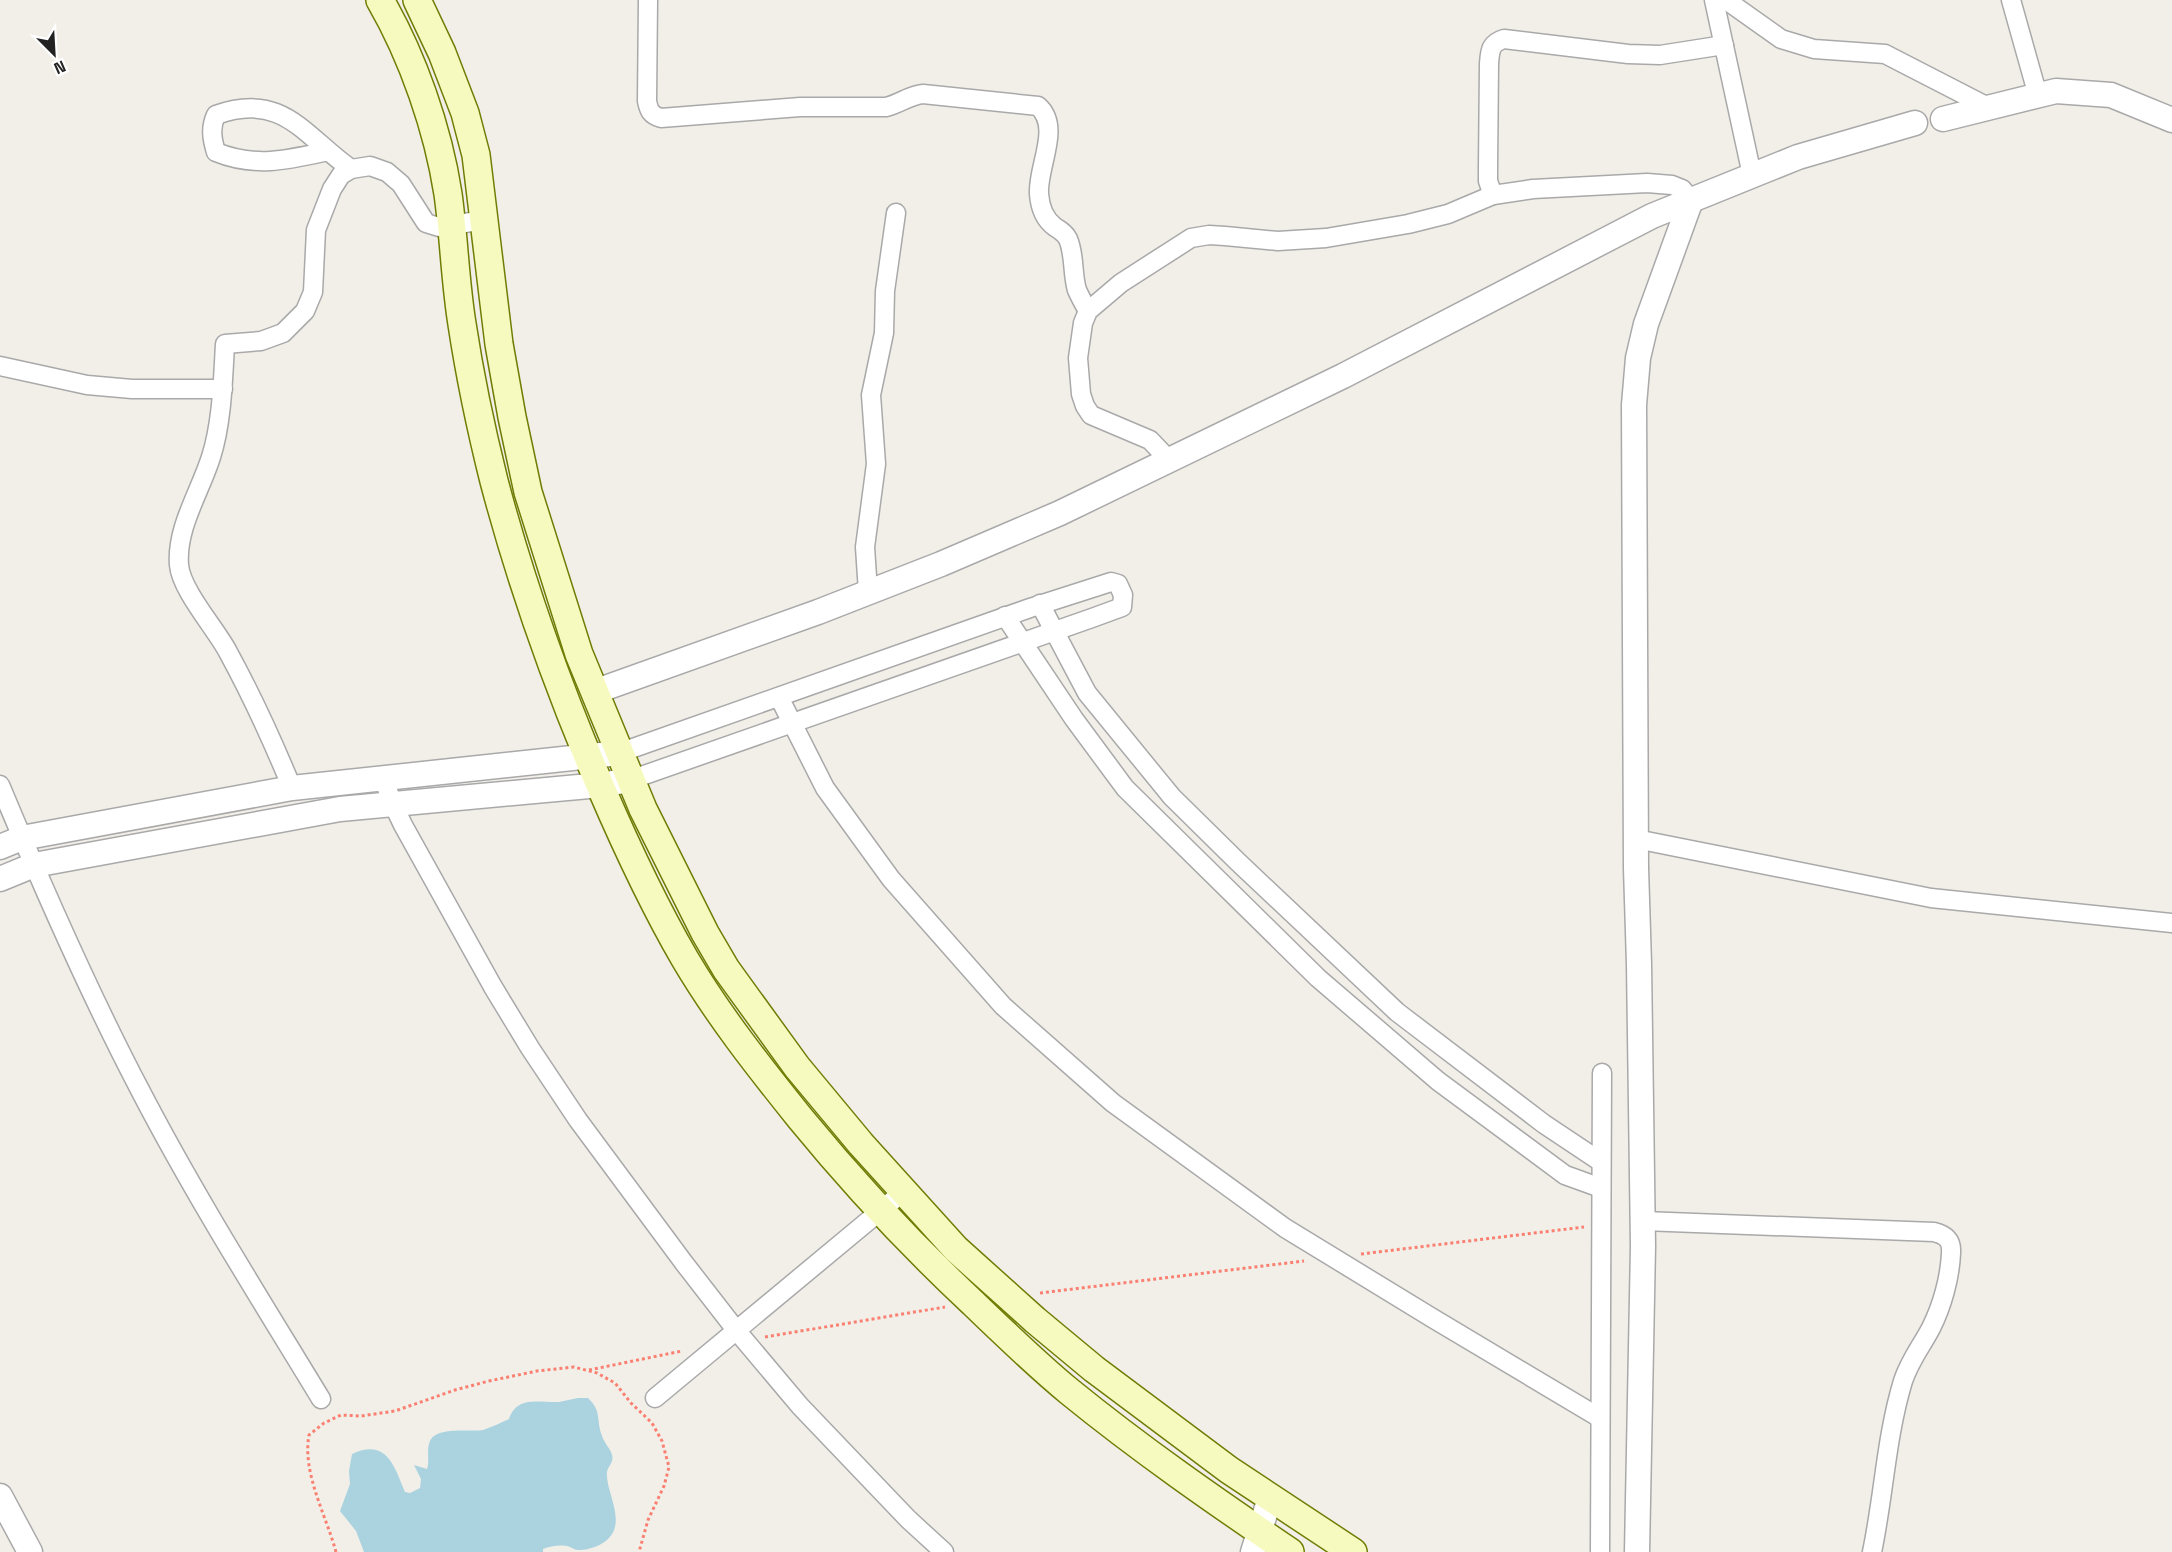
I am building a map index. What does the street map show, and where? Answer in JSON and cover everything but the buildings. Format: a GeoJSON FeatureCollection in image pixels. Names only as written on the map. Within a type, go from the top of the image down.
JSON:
{"type":"FeatureCollection","features":[{"type":"Feature","properties":{"kind":"main road"},"geometry":{"type":"LineString","coordinates":[[380,0],[407,56],[433,127],[443,166],[461,323],[493,477],[516,559],[545,647],[587,755],[644,884],[686,961],[723,1018],[775,1087],[839,1166],[928,1261],[1067,1390],[1184,1478],[1256,1541],[1290,1552]]}},
{"type":"Feature","properties":{"kind":"main road"},"geometry":{"type":"LineString","coordinates":[[417,0],[442,53],[465,113],[476,155],[499,344],[528,492],[579,654],[643,810],[705,933],[726,969],[797,1067],[903,1192],[956,1249],[1094,1369],[1229,1470],[1353,1552]]}},
{"type":"Feature","properties":{"kind":"street"},"geometry":{"type":"LineString","coordinates":[[648,0],[647,101],[649,111],[653,116],[661,118],[800,107],[886,107],[897,105],[915,94],[1038,105],[1048,118],[1048,135],[1040,172],[1039,194],[1042,210],[1046,218],[1067,236],[1071,246],[1077,289],[1088,311]]}},
{"type":"Feature","properties":{"kind":"street"},"geometry":{"type":"LineString","coordinates":[[1714,0],[1752,175]]}},
{"type":"Feature","properties":{"kind":"street"},"geometry":{"type":"LineString","coordinates":[[1726,0],[1781,39],[1814,49],[1885,54],[1990,108]]}},
{"type":"Feature","properties":{"kind":"street"},"geometry":{"type":"LineString","coordinates":[[2011,0],[2038,96]]}},
{"type":"Feature","properties":{"kind":"street"},"geometry":{"type":"LineString","coordinates":[[1493,195],[1488,181],[1489,64],[1490,49],[1496,41],[1514,40],[1587,50],[1660,55],[1724,45]]}},
{"type":"Feature","properties":{"kind":"street"},"geometry":{"type":"LineString","coordinates":[[1943,119],[2056,91],[2111,95],[2172,120]]}},
{"type":"Feature","properties":{"kind":"street"},"geometry":{"type":"LineString","coordinates":[[328,152],[269,162],[235,159],[216,152],[212,139],[212,123],[216,115],[225,112],[250,109],[280,114],[295,121],[328,152],[351,169]]}},
{"type":"Feature","properties":{"kind":"street"},"geometry":{"type":"LineString","coordinates":[[594,692],[868,592],[1060,513],[1343,376],[1652,216],[1798,157],[1915,123]]}},
{"type":"Feature","properties":{"kind":"street"},"geometry":{"type":"LineString","coordinates":[[292,788],[268,731],[228,651],[187,587],[179,567],[180,546],[185,527],[212,455],[223,389],[225,344],[261,341],[283,333],[305,311],[313,292],[316,230],[332,189],[341,175],[351,169],[370,166],[387,172],[401,184],[426,223],[439,227],[484,220]]}},
{"type":"Feature","properties":{"kind":"street"},"geometry":{"type":"LineString","coordinates":[[1169,460],[1150,440],[1091,415],[1081,394],[1078,358],[1083,323],[1088,311],[1121,283],[1191,238],[1209,235],[1278,241],[1326,238],[1418,222],[1493,195],[1533,189],[1647,183],[1672,185],[1682,189],[1690,200]]}},
{"type":"Feature","properties":{"kind":"street"},"geometry":{"type":"LineString","coordinates":[[1637,1552],[1642,1221],[1636,839],[1634,405],[1638,358],[1646,324],[1690,200]]}},
{"type":"Feature","properties":{"kind":"street"},"geometry":{"type":"LineString","coordinates":[[868,592],[865,547],[876,464],[871,394],[884,333],[885,291],[896,213]]}},
{"type":"Feature","properties":{"kind":"street"},"geometry":{"type":"LineString","coordinates":[[0,366],[87,385],[132,389],[223,389]]}},
{"type":"Feature","properties":{"kind":"street"},"geometry":{"type":"LineString","coordinates":[[0,879],[34,865],[340,809],[600,785],[630,780],[1122,607],[1123,595],[1118,584],[1111,582],[1040,604],[619,753],[292,788],[11,842]]}},
{"type":"Feature","properties":{"kind":"street"},"geometry":{"type":"LineString","coordinates":[[1040,604],[1088,693],[1172,797],[1397,1012],[1544,1124],[1601,1162]]}},
{"type":"Feature","properties":{"kind":"street"},"geometry":{"type":"LineString","coordinates":[[1005,616],[1074,720],[1125,788],[1318,978],[1438,1081],[1565,1175],[1601,1188]]}},
{"type":"Feature","properties":{"kind":"street"},"geometry":{"type":"LineString","coordinates":[[779,697],[825,788],[891,879],[1003,1006],[1105,1095],[1285,1228],[1600,1418]]}},
{"type":"Feature","properties":{"kind":"street"},"geometry":{"type":"LineString","coordinates":[[383,778],[393,804],[487,977],[530,1048],[578,1120],[741,1335],[800,1406],[944,1552]]}},
{"type":"Feature","properties":{"kind":"street"},"geometry":{"type":"LineString","coordinates":[[0,785],[11,842],[34,865],[78,966],[139,1090],[233,1256],[321,1399]]}},
{"type":"Feature","properties":{"kind":"street"},"geometry":{"type":"LineString","coordinates":[[1636,839],[1931,898],[2172,923]]}},
{"type":"Feature","properties":{"kind":"street"},"geometry":{"type":"LineString","coordinates":[[1600,1552],[1602,1073]]}},
{"type":"Feature","properties":{"kind":"street"},"geometry":{"type":"LineString","coordinates":[[655,1398],[720,1343],[741,1335],[903,1192]]}},
{"type":"Feature","properties":{"kind":"street"},"geometry":{"type":"LineString","coordinates":[[1642,1221],[1934,1232],[1944,1234],[1950,1241],[1951,1253],[1945,1290],[1930,1329],[1912,1358],[1900,1392],[1888,1445],[1872,1552]]}},
{"type":"Feature","properties":{"kind":"street"},"geometry":{"type":"LineString","coordinates":[[0,1496],[30,1552]]}},
{"type":"Feature","properties":{"kind":"street"},"geometry":{"type":"LineString","coordinates":[[1256,1541],[1270,1498]]}},
{"type":"Feature","properties":{"kind":"path"},"geometry":{"type":"LineString","coordinates":[[741,1335],[972,1303]]}},
{"type":"Feature","properties":{"kind":"path"},"geometry":{"type":"LineString","coordinates":[[587,1370],[720,1343]]}},
{"type":"Feature","properties":{"kind":"path"},"geometry":{"type":"LineString","coordinates":[[336,1552],[320,1508],[307,1456],[309,1434],[324,1422],[340,1415],[361,1416],[395,1411],[455,1390],[537,1371],[574,1366],[597,1373],[615,1383],[631,1403],[652,1423],[662,1441],[669,1467],[664,1486],[648,1520],[639,1552]]}},
{"type":"Feature","properties":{"kind":"water"},"geometry":{"type":"Polygon","coordinates":[[[588,1398],[595,1407],[602,1436],[612,1455],[607,1480],[616,1515],[616,1524],[606,1541],[585,1550],[553,1546],[543,1549],[543,1552],[364,1552],[356,1531],[340,1511],[350,1484],[349,1471],[352,1454],[364,1450],[381,1452],[393,1464],[405,1492],[410,1493],[420,1488],[421,1479],[414,1465],[427,1469],[430,1441],[439,1433],[486,1429],[509,1419],[513,1411],[523,1403],[559,1402],[588,1398]]]}}]}
